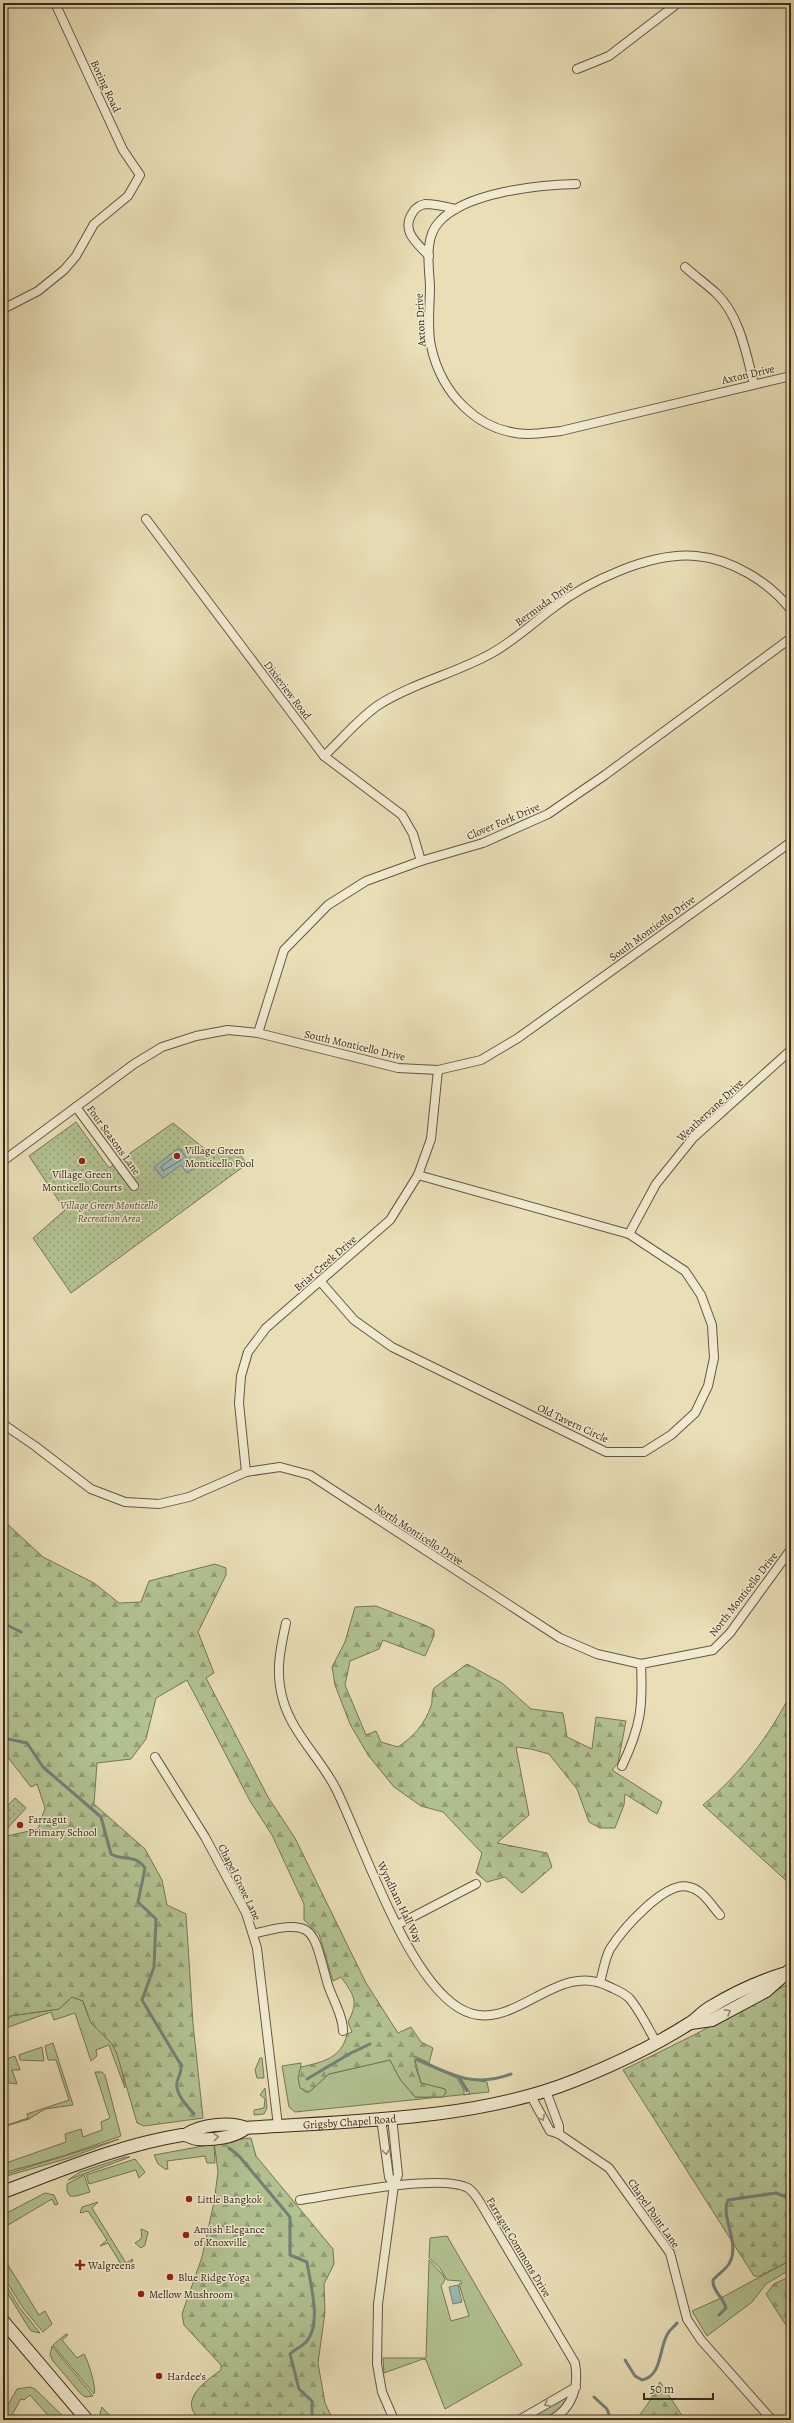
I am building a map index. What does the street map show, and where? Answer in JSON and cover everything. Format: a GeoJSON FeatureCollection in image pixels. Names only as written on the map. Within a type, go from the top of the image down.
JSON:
{"type":"FeatureCollection","features":[{"type":"Feature","properties":{"kind":"street","name":"Boring Road"},"geometry":{"type":"LineString","coordinates":[[3,309],[43,288],[64,270],[76,256],[94,224],[128,196],[140,175],[123,150],[55,3]]}},
{"type":"Feature","properties":{"kind":"street"},"geometry":{"type":"LineString","coordinates":[[577,69],[609,56],[678,3]]}},
{"type":"Feature","properties":{"kind":"street","name":"Axton Drive"},"geometry":{"type":"LineString","coordinates":[[576,184],[548,185],[490,196],[456,208],[438,222],[429,240],[430,345],[441,379],[464,410],[496,428],[528,434],[561,431],[791,376]]}},
{"type":"Feature","properties":{"kind":"street"},"geometry":{"type":"LineString","coordinates":[[429,256],[410,237],[408,228],[410,217],[415,208],[424,204],[456,208]]}},
{"type":"Feature","properties":{"kind":"street"},"geometry":{"type":"LineString","coordinates":[[685,267],[717,294],[729,312],[741,335],[754,384]]}},
{"type":"Feature","properties":{"kind":"street","name":"Dixieview Road"},"geometry":{"type":"LineString","coordinates":[[146,519],[324,756],[402,815],[413,834],[421,861]]}},
{"type":"Feature","properties":{"kind":"street","name":"Bermuda Drive"},"geometry":{"type":"LineString","coordinates":[[324,756],[378,705],[403,691],[492,653],[533,625],[553,608],[588,585],[628,567],[659,559],[695,556],[717,560],[741,570],[770,588],[791,610]]}},
{"type":"Feature","properties":{"kind":"street","name":"Clover Fork Drive"},"geometry":{"type":"LineString","coordinates":[[258,1033],[284,950],[328,905],[366,881],[421,861],[482,843],[548,814],[605,775],[791,638]]}},
{"type":"Feature","properties":{"kind":"street","name":"South Monticello Drive"},"geometry":{"type":"LineString","coordinates":[[3,1161],[134,1064],[162,1047],[196,1036],[228,1030],[258,1033],[398,1068],[438,1070],[481,1060],[518,1038],[791,842]]}},
{"type":"Feature","properties":{"kind":"street","name":"Weathervane Drive"},"geometry":{"type":"LineString","coordinates":[[629,1234],[656,1184],[693,1138],[791,1050]]}},
{"type":"Feature","properties":{"kind":"street","name":"Briar Creek Drive"},"geometry":{"type":"LineString","coordinates":[[246,1472],[239,1403],[241,1376],[248,1352],[266,1328],[390,1220],[418,1175],[431,1139],[438,1070]]}},
{"type":"Feature","properties":{"kind":"street","name":"Four Seasons Lane"},"geometry":{"type":"LineString","coordinates":[[76,1108],[134,1186]]}},
{"type":"Feature","properties":{"kind":"street","name":"Old Tavern Circle"},"geometry":{"type":"LineString","coordinates":[[320,1281],[354,1320],[392,1347],[606,1452],[644,1452],[671,1435],[695,1413],[708,1386],[714,1358],[712,1325],[701,1295],[685,1271],[629,1234],[418,1175]]}},
{"type":"Feature","properties":{"kind":"street","name":"North Monticello Drive"},"geometry":{"type":"LineString","coordinates":[[3,1424],[35,1446],[91,1489],[125,1502],[159,1504],[189,1497],[246,1472],[280,1467],[310,1476],[560,1638],[597,1654],[641,1664],[713,1650],[730,1633],[791,1549]]}},
{"type":"Feature","properties":{"kind":"street","name":"Wyndham Hall Way"},"geometry":{"type":"LineString","coordinates":[[286,1623],[278,1654],[278,1677],[283,1701],[295,1725],[335,1788],[397,1925],[430,1982],[459,2008],[481,2016],[502,2014],[566,1982],[586,1979],[600,1982],[629,1997],[656,2042]]}},
{"type":"Feature","properties":{"kind":"street"},"geometry":{"type":"LineString","coordinates":[[622,1766],[636,1737],[643,1700],[641,1664]]}},
{"type":"Feature","properties":{"kind":"street","name":"Chapel Grove Lane"},"geometry":{"type":"LineString","coordinates":[[155,1756],[205,1837],[246,1913],[253,1934],[257,1948],[278,2126]]}},
{"type":"Feature","properties":{"kind":"street"},"geometry":{"type":"LineString","coordinates":[[397,1925],[476,1884]]}},
{"type":"Feature","properties":{"kind":"street"},"geometry":{"type":"LineString","coordinates":[[600,1982],[610,1950],[628,1928],[664,1892],[674,1887],[688,1886],[700,1891],[720,1915]]}},
{"type":"Feature","properties":{"kind":"street"},"geometry":{"type":"LineString","coordinates":[[253,1934],[291,1926],[301,1927],[310,1932],[321,1953],[343,2031]]}},
{"type":"Feature","properties":{"kind":"street","name":"Grigsby Chapel Road"},"geometry":{"type":"LineString","coordinates":[[3,2192],[94,2158],[135,2145],[185,2135],[196,2139],[237,2136],[246,2128],[459,2111],[531,2096],[577,2080],[656,2042],[691,2023],[708,2008],[762,1980],[787,1971]]}},
{"type":"Feature","properties":{"kind":"street"},"geometry":{"type":"LineString","coordinates":[[546,2091],[559,2126],[559,2134]]}},
{"type":"Feature","properties":{"kind":"street","name":"Chapel Point Lane"},"geometry":{"type":"LineString","coordinates":[[531,2096],[550,2131],[559,2134],[609,2168],[670,2253],[687,2319],[701,2340],[772,2420]]}},
{"type":"Feature","properties":{"kind":"street"},"geometry":{"type":"LineString","coordinates":[[386,2117],[389,2177],[394,2186],[378,2304],[377,2364],[382,2392],[394,2420]]}},
{"type":"Feature","properties":{"kind":"street","name":"Farragut Commons Drive"},"geometry":{"type":"LineString","coordinates":[[300,2200],[394,2186],[454,2183],[469,2188],[481,2204],[575,2363],[576,2387],[571,2401],[566,2409],[551,2420]]}},
{"type":"Feature","properties":{"kind":"street"},"geometry":{"type":"LineString","coordinates":[[3,2321],[87,2420]]}},
{"type":"Feature","properties":{"kind":"street"},"geometry":{"type":"LineString","coordinates":[[519,2420],[576,2387]]}},
{"type":"Feature","properties":{"kind":"green space","name":"Village Green Monticello Recreation Area"},"geometry":{"type":"Polygon","coordinates":[[[76,1122],[109,1168],[173,1123],[205,1149],[237,1150],[247,1164],[71,1293],[33,1238],[65,1210],[29,1156],[76,1122]]]}},
{"type":"Feature","properties":{"kind":"green space"},"geometry":{"type":"Polygon","coordinates":[[[3,1520],[43,1557],[94,1583],[119,1603],[141,1602],[149,1581],[215,1564],[226,1568],[226,1575],[198,1632],[214,1673],[206,1678],[268,1797],[295,1838],[366,1983],[398,2033],[411,2027],[421,2042],[433,2048],[429,2063],[415,2056],[415,2065],[421,2083],[445,2089],[446,2092],[443,2097],[415,2097],[400,2079],[390,2060],[329,2074],[309,2092],[300,2088],[298,2077],[301,2067],[324,2061],[336,2054],[341,2049],[347,2034],[352,2032],[348,2022],[353,2009],[354,1998],[341,1977],[333,1981],[319,1934],[304,1920],[304,1904],[272,1835],[250,1801],[187,1680],[156,1698],[146,1739],[131,1759],[97,1763],[94,1804],[145,1849],[162,1880],[167,1905],[186,1914],[193,2024],[203,2118],[144,2126],[137,2123],[117,2054],[112,2044],[91,2023],[83,2001],[72,1997],[59,2009],[10,2016],[3,2026],[3,1837],[38,1829],[45,1808],[37,1784],[31,1787],[3,1751],[3,1520]]]}},
{"type":"Feature","properties":{"kind":"green space"},"geometry":{"type":"Polygon","coordinates":[[[376,1606],[427,1626],[434,1630],[434,1636],[425,1656],[383,1640],[379,1649],[350,1661],[345,1685],[366,1735],[376,1731],[381,1742],[398,1747],[409,1739],[422,1724],[431,1706],[434,1688],[467,1664],[502,1683],[531,1709],[563,1713],[567,1737],[592,1749],[596,1717],[626,1721],[618,1763],[612,1770],[662,1802],[657,1814],[625,1794],[624,1805],[615,1828],[600,1828],[589,1822],[577,1789],[549,1754],[516,1747],[529,1815],[497,1843],[547,1853],[552,1867],[522,1893],[505,1877],[487,1882],[476,1873],[482,1853],[443,1812],[421,1806],[394,1787],[368,1755],[350,1724],[335,1685],[332,1667],[345,1642],[355,1607],[376,1606]]]}},
{"type":"Feature","properties":{"kind":"green space"},"geometry":{"type":"Polygon","coordinates":[[[791,1693],[791,1885],[703,1805],[730,1780],[753,1754],[773,1725],[791,1693]]]}},
{"type":"Feature","properties":{"kind":"green space"},"geometry":{"type":"Polygon","coordinates":[[[15,1798],[26,1808],[3,1833],[3,1810],[15,1798]]]}},
{"type":"Feature","properties":{"kind":"green space"},"geometry":{"type":"Polygon","coordinates":[[[786,1985],[791,1988],[791,2260],[760,2276],[754,2276],[623,2070],[694,2035],[786,1985]]]}},
{"type":"Feature","properties":{"kind":"green space"},"geometry":{"type":"Polygon","coordinates":[[[72,1997],[83,2001],[91,2021],[115,2049],[121,2065],[125,2088],[109,2045],[96,2050],[97,2056],[91,2061],[75,2013],[54,2020],[51,2012],[6,2028],[7,2036],[3,2037],[3,2026],[10,2016],[59,2009],[72,1997]]]}},
{"type":"Feature","properties":{"kind":"green space"},"geometry":{"type":"Polygon","coordinates":[[[53,2043],[73,2105],[45,2109],[29,2119],[3,2127],[3,2122],[6,2121],[7,2125],[28,2118],[27,2114],[69,2100],[56,2060],[48,2060],[45,2046],[53,2043]]]}},
{"type":"Feature","properties":{"kind":"green space"},"geometry":{"type":"Polygon","coordinates":[[[42,2047],[44,2061],[20,2060],[19,2055],[42,2047]]]}},
{"type":"Feature","properties":{"kind":"green space"},"geometry":{"type":"Polygon","coordinates":[[[15,2056],[20,2070],[12,2070],[17,2084],[3,2082],[3,2060],[15,2056]]]}},
{"type":"Feature","properties":{"kind":"green space"},"geometry":{"type":"Polygon","coordinates":[[[260,2058],[262,2058],[264,2078],[257,2078],[255,2070],[260,2058]]]}},
{"type":"Feature","properties":{"kind":"green space"},"geometry":{"type":"Polygon","coordinates":[[[390,2060],[400,2079],[415,2097],[440,2097],[295,2112],[289,2107],[282,2066],[301,2063],[299,2084],[305,2092],[309,2092],[329,2074],[390,2060]]]}},
{"type":"Feature","properties":{"kind":"green space"},"geometry":{"type":"Polygon","coordinates":[[[415,2060],[457,2078],[464,2090],[464,2095],[443,2097],[445,2089],[421,2083],[415,2060]]]}},
{"type":"Feature","properties":{"kind":"green space"},"geometry":{"type":"Polygon","coordinates":[[[95,2072],[102,2072],[105,2075],[121,2136],[63,2156],[3,2173],[3,2164],[66,2142],[65,2134],[81,2129],[83,2137],[102,2130],[101,2122],[110,2118],[95,2072]]]}},
{"type":"Feature","properties":{"kind":"green space"},"geometry":{"type":"Polygon","coordinates":[[[460,2078],[487,2082],[489,2092],[470,2094],[460,2078]]]}},
{"type":"Feature","properties":{"kind":"green space"},"geometry":{"type":"Polygon","coordinates":[[[265,2088],[267,2108],[264,2114],[254,2115],[254,2110],[264,2108],[265,2099],[260,2095],[265,2088]]]}},
{"type":"Feature","properties":{"kind":"green space"},"geometry":{"type":"Polygon","coordinates":[[[251,2138],[256,2156],[333,2249],[334,2264],[324,2284],[325,2312],[318,2363],[325,2403],[333,2420],[200,2420],[194,2413],[191,2405],[196,2392],[202,2385],[221,2370],[221,2365],[184,2325],[182,2314],[202,2257],[214,2202],[218,2172],[214,2142],[251,2138]]]}},
{"type":"Feature","properties":{"kind":"green space"},"geometry":{"type":"Polygon","coordinates":[[[119,2139],[69,2158],[3,2177],[3,2175],[119,2139]]]}},
{"type":"Feature","properties":{"kind":"green space"},"geometry":{"type":"Polygon","coordinates":[[[214,2144],[215,2163],[207,2163],[205,2156],[167,2161],[168,2169],[165,2169],[158,2164],[154,2155],[214,2144]]]}},
{"type":"Feature","properties":{"kind":"green space"},"geometry":{"type":"Polygon","coordinates":[[[125,2157],[130,2157],[68,2180],[80,2172],[125,2157]]]}},
{"type":"Feature","properties":{"kind":"green space"},"geometry":{"type":"Polygon","coordinates":[[[135,2159],[145,2172],[139,2178],[136,2170],[89,2184],[86,2175],[135,2159]]]}},
{"type":"Feature","properties":{"kind":"green space"},"geometry":{"type":"Polygon","coordinates":[[[84,2175],[90,2192],[70,2196],[67,2191],[67,2184],[84,2175]]]}},
{"type":"Feature","properties":{"kind":"green space"},"geometry":{"type":"Polygon","coordinates":[[[45,2193],[54,2195],[58,2204],[55,2205],[52,2199],[3,2228],[3,2215],[45,2193]]]}},
{"type":"Feature","properties":{"kind":"green space"},"geometry":{"type":"Polygon","coordinates":[[[98,2202],[92,2208],[126,2263],[133,2259],[131,2265],[124,2269],[108,2243],[100,2246],[107,2240],[88,2211],[80,2213],[82,2207],[98,2202]]]}},
{"type":"Feature","properties":{"kind":"green space"},"geometry":{"type":"Polygon","coordinates":[[[141,2229],[148,2232],[145,2245],[141,2248],[135,2243],[142,2238],[141,2229]]]}},
{"type":"Feature","properties":{"kind":"green space"},"geometry":{"type":"Polygon","coordinates":[[[447,2236],[522,2365],[445,2409],[426,2360],[423,2359],[384,2373],[383,2358],[426,2358],[429,2260],[443,2275],[445,2280],[441,2286],[451,2321],[469,2316],[459,2284],[462,2283],[461,2281],[447,2280],[440,2268],[429,2258],[430,2238],[447,2236]]]}},
{"type":"Feature","properties":{"kind":"green space"},"geometry":{"type":"Polygon","coordinates":[[[3,2257],[39,2315],[45,2311],[52,2324],[43,2332],[23,2308],[3,2276],[3,2257]]]}},
{"type":"Feature","properties":{"kind":"green space"},"geometry":{"type":"Polygon","coordinates":[[[791,2260],[791,2269],[766,2284],[752,2302],[707,2336],[692,2311],[719,2299],[791,2260]]]}},
{"type":"Feature","properties":{"kind":"green space"},"geometry":{"type":"Polygon","coordinates":[[[791,2276],[791,2333],[766,2294],[774,2284],[791,2276]]]}},
{"type":"Feature","properties":{"kind":"green space"},"geometry":{"type":"Polygon","coordinates":[[[3,2280],[19,2307],[40,2333],[31,2331],[3,2286],[3,2280]]]}},
{"type":"Feature","properties":{"kind":"green space"},"geometry":{"type":"Polygon","coordinates":[[[66,2334],[68,2335],[62,2340],[77,2358],[84,2354],[86,2357],[93,2381],[95,2391],[94,2394],[53,2345],[66,2334]]]}},
{"type":"Feature","properties":{"kind":"green space"},"geometry":{"type":"Polygon","coordinates":[[[52,2346],[93,2396],[85,2397],[80,2393],[53,2361],[50,2355],[52,2346]]]}},
{"type":"Feature","properties":{"kind":"green space"},"geometry":{"type":"Polygon","coordinates":[[[660,2382],[685,2420],[636,2420],[649,2402],[660,2382]]]}},
{"type":"Feature","properties":{"kind":"green space"},"geometry":{"type":"Polygon","coordinates":[[[30,2387],[35,2389],[67,2420],[52,2420],[30,2395],[24,2400],[21,2399],[9,2420],[3,2420],[3,2414],[17,2389],[30,2387]]]}},
{"type":"Feature","properties":{"kind":"green space"},"geometry":{"type":"Polygon","coordinates":[[[568,2396],[570,2397],[552,2415],[541,2419],[526,2420],[568,2396]]]}},
{"type":"Feature","properties":{"kind":"green space"},"geometry":{"type":"Polygon","coordinates":[[[102,2407],[113,2419],[122,2420],[103,2420],[100,2413],[102,2407]]]}},
{"type":"Feature","properties":{"kind":"water","name":"Village Green Monticello Pool"},"geometry":{"type":"Polygon","coordinates":[[[179,1148],[194,1168],[187,1173],[181,1165],[163,1178],[154,1167],[179,1148]]]}},
{"type":"Feature","properties":{"kind":"water"},"geometry":{"type":"Polygon","coordinates":[[[458,2285],[462,2302],[453,2304],[449,2287],[458,2285]]]}},
{"type":"Feature","properties":{"kind":"waterway"},"geometry":{"type":"LineString","coordinates":[[3,1623],[21,1632]]}},
{"type":"Feature","properties":{"kind":"waterway"},"geometry":{"type":"LineString","coordinates":[[3,1738],[27,1743],[43,1767],[101,1817],[111,1854],[133,1859],[141,1863],[145,1868],[138,1902],[156,1919],[154,1967],[142,2000],[181,2065],[177,2083],[178,2092],[182,2100],[194,2114]]}},
{"type":"Feature","properties":{"kind":"waterway"},"geometry":{"type":"LineString","coordinates":[[307,2079],[351,2053],[370,2044]]}},
{"type":"Feature","properties":{"kind":"waterway"},"geometry":{"type":"LineString","coordinates":[[417,2059],[441,2070],[463,2078],[474,2080],[498,2078],[511,2074]]}},
{"type":"Feature","properties":{"kind":"waterway"},"geometry":{"type":"LineString","coordinates":[[459,2077],[467,2091]]}},
{"type":"Feature","properties":{"kind":"waterway"},"geometry":{"type":"LineString","coordinates":[[229,2148],[239,2156],[290,2217],[290,2255],[307,2262],[314,2303],[314,2324],[307,2341],[290,2354],[299,2389],[312,2401],[312,2414],[315,2420]]}},
{"type":"Feature","properties":{"kind":"waterway"},"geometry":{"type":"LineString","coordinates":[[719,2315],[726,2308],[725,2304],[714,2288],[713,2280],[729,2265],[732,2254],[732,2238],[726,2214],[728,2200],[776,2193],[791,2199]]}},
{"type":"Feature","properties":{"kind":"waterway"},"geometry":{"type":"LineString","coordinates":[[625,2360],[635,2376],[642,2380],[648,2377],[657,2368],[664,2341],[670,2330],[677,2323]]}},
{"type":"Feature","properties":{"kind":"waterway"},"geometry":{"type":"LineString","coordinates":[[594,2397],[607,2409],[611,2420]]}},
{"type":"Feature","properties":{"kind":"place","name":"Village Green Monticello Pool"},"geometry":{"type":"Point","coordinates":[177,1156]}},
{"type":"Feature","properties":{"kind":"place","name":"Village Green Monticello Courts"},"geometry":{"type":"Point","coordinates":[82,1161]}},
{"type":"Feature","properties":{"kind":"place","name":"Farragut Primary School"},"geometry":{"type":"Point","coordinates":[20,1825]}},
{"type":"Feature","properties":{"kind":"place","name":"Little Bangkok"},"geometry":{"type":"Point","coordinates":[189,2199]}},
{"type":"Feature","properties":{"kind":"place","name":"Amish Elegance of Knoxville"},"geometry":{"type":"Point","coordinates":[186,2235]}},
{"type":"Feature","properties":{"kind":"place","name":"Walgreens"},"geometry":{"type":"Point","coordinates":[80,2265]}},
{"type":"Feature","properties":{"kind":"place","name":"Blue Ridge Yoga"},"geometry":{"type":"Point","coordinates":[170,2277]}},
{"type":"Feature","properties":{"kind":"place","name":"Mellow Mushroom"},"geometry":{"type":"Point","coordinates":[141,2294]}},
{"type":"Feature","properties":{"kind":"place","name":"Hardee's"},"geometry":{"type":"Point","coordinates":[159,2376]}}]}
